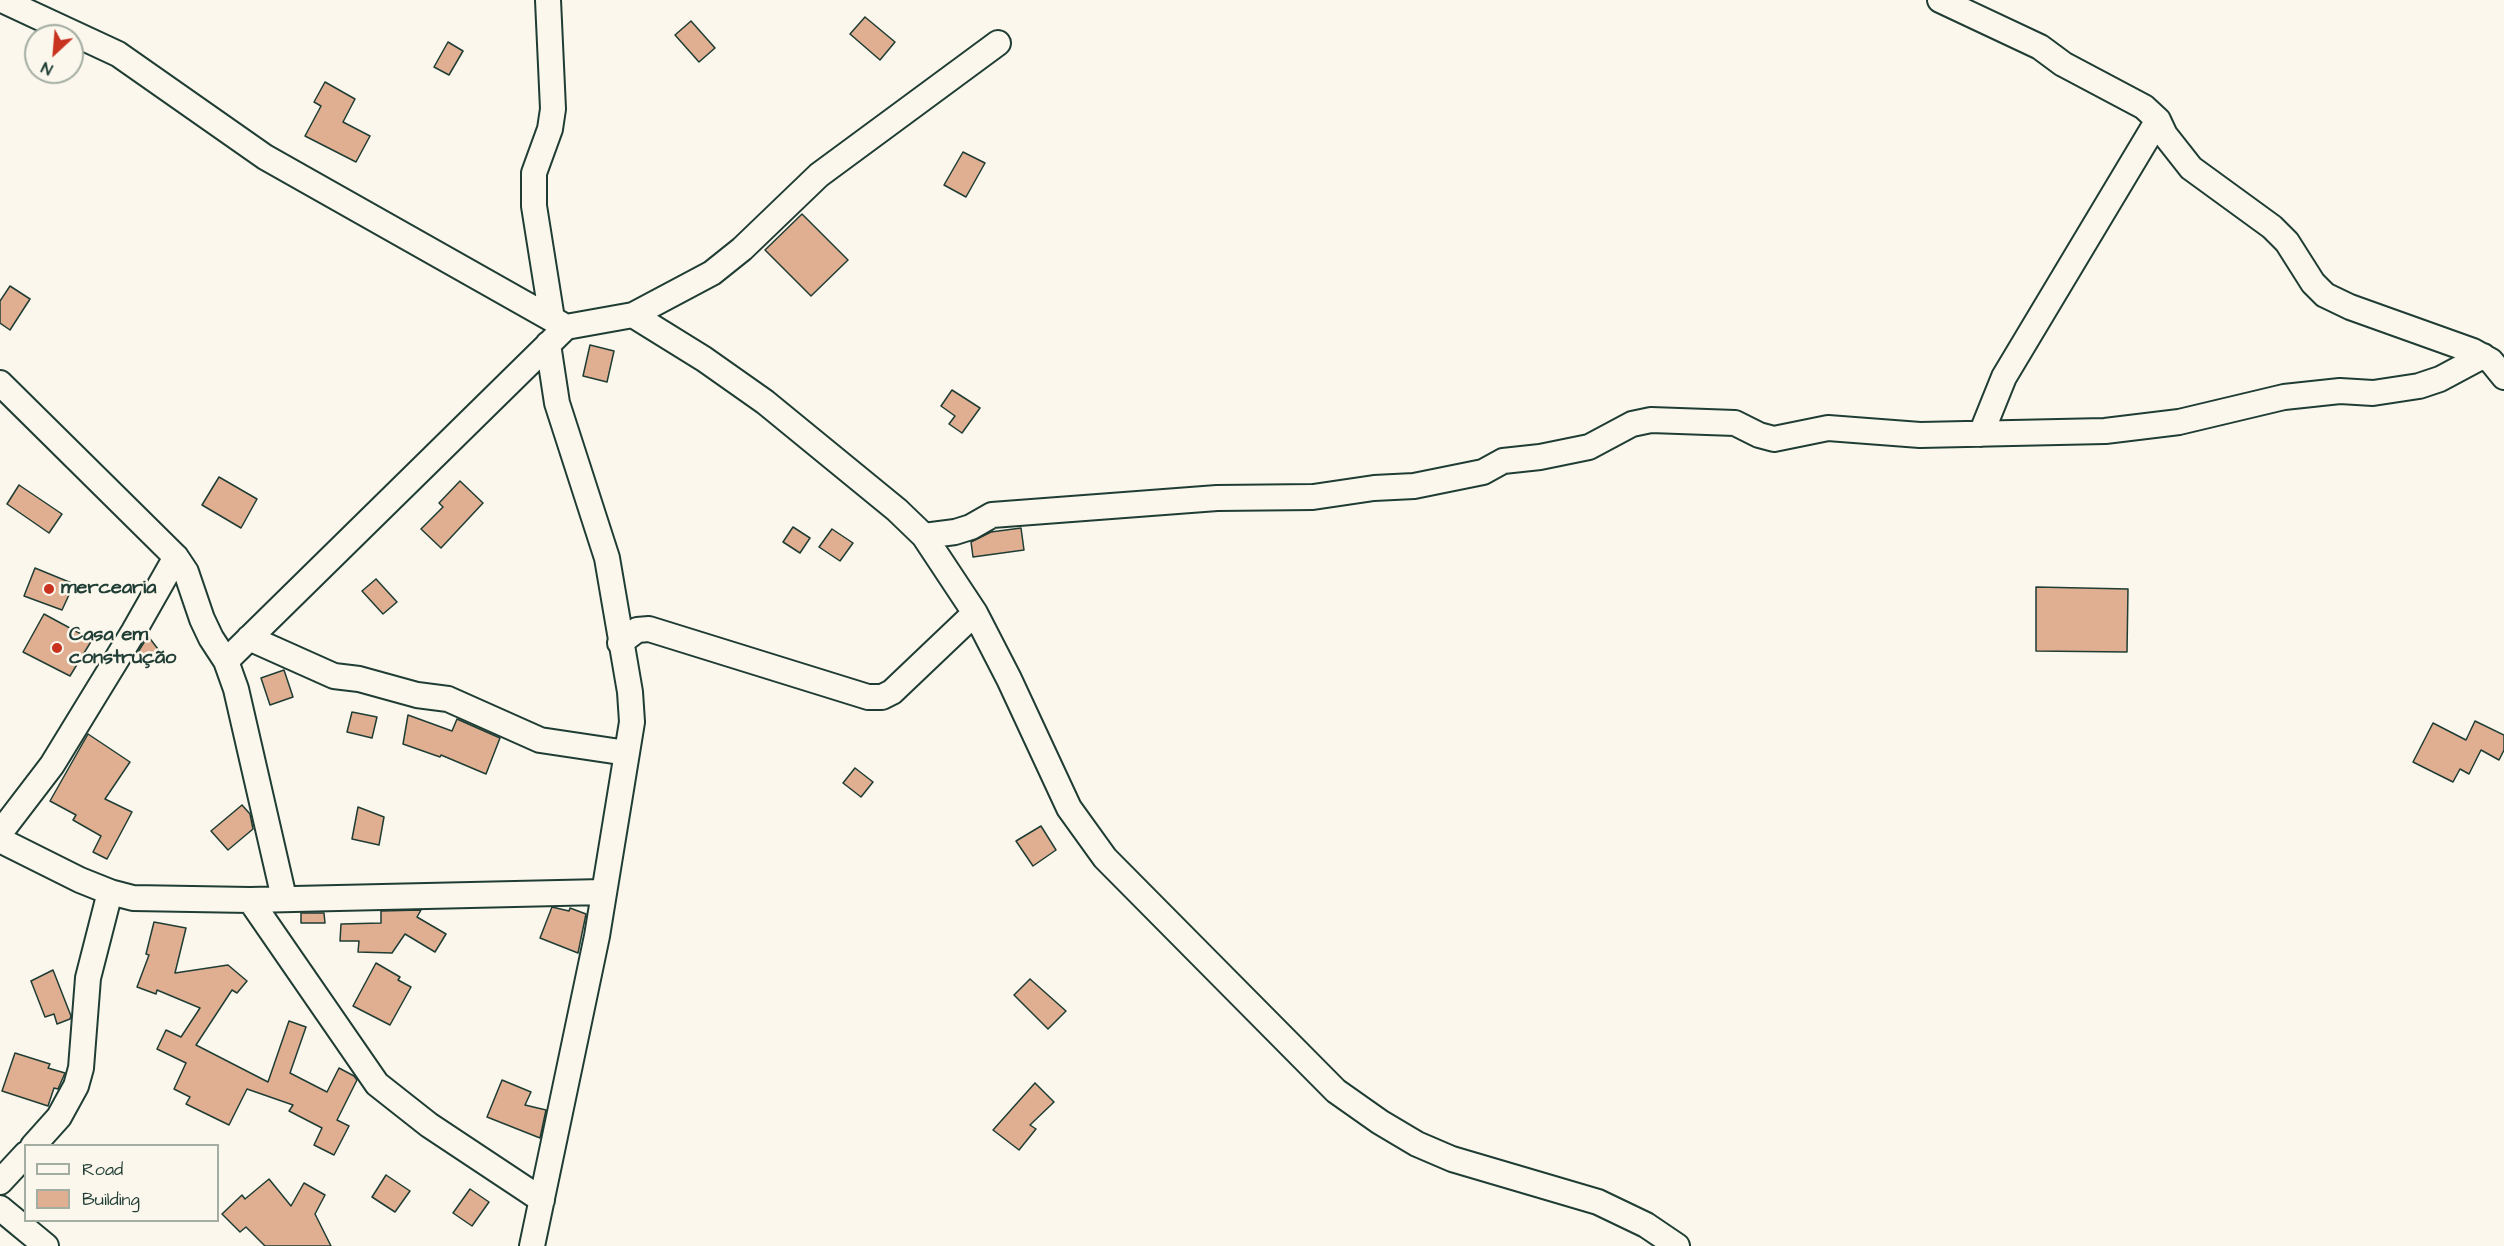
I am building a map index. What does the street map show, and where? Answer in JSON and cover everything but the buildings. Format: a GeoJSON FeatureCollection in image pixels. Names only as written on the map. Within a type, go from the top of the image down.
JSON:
{"type":"FeatureCollection","features":[{"type":"Feature","properties":{"kind":"street"},"geometry":{"type":"LineString","coordinates":[[2,0],[118,54],[265,157],[559,323],[633,315],[712,273],[742,249],[819,175],[998,43]]}},
{"type":"Feature","properties":{"kind":"street"},"geometry":{"type":"LineString","coordinates":[[226,661],[548,344],[559,323],[534,206],[534,173],[550,129],[553,109],[548,0]]}},
{"type":"Feature","properties":{"kind":"street"},"geometry":{"type":"LineString","coordinates":[[1940,0],[2040,48],[2063,64],[2144,107],[2158,120],[2165,135],[2191,168],[2272,227],[2287,242],[2313,283],[2325,295],[2349,307],[2448,341],[2495,363]]}},
{"type":"Feature","properties":{"kind":"street"},"geometry":{"type":"LineString","coordinates":[[1981,434],[2004,377],[2158,120]]}},
{"type":"Feature","properties":{"kind":"street"},"geometry":{"type":"LineString","coordinates":[[633,315],[704,359],[765,402],[897,510],[924,536],[975,613],[1009,679],[1069,808],[1105,858],[1336,1091],[1380,1122],[1426,1148],[1452,1159],[1598,1202],[1646,1225],[1677,1246]]}},
{"type":"Feature","properties":{"kind":"street"},"geometry":{"type":"LineString","coordinates":[[532,1246],[597,936],[632,722],[630,692],[607,558],[557,404],[548,344]]}},
{"type":"Feature","properties":{"kind":"street"},"geometry":{"type":"LineString","coordinates":[[924,536],[955,532],[971,527],[992,515],[1217,498],[1313,497],[1374,488],[1414,486],[1483,472],[1503,460],[1540,457],[1589,447],[1632,424],[1651,420],[1735,423],[1759,435],[1774,439],[1828,428],[1920,435],[2105,431],[2179,422],[2284,397],[2340,391],[2373,393],[2419,386],[2495,363]]}},
{"type":"Feature","properties":{"kind":"street"},"geometry":{"type":"LineString","coordinates":[[0,383],[176,557],[186,573],[211,638],[226,661],[236,689],[284,898]]}},
{"type":"Feature","properties":{"kind":"street"},"geometry":{"type":"LineString","coordinates":[[0,834],[52,765],[134,631],[176,557]]}},
{"type":"Feature","properties":{"kind":"street"},"geometry":{"type":"LineString","coordinates":[[620,643],[637,630],[649,628],[868,697],[882,697],[892,692],[975,613]]}},
{"type":"Feature","properties":{"kind":"street"},"geometry":{"type":"LineString","coordinates":[[249,638],[334,676],[359,679],[417,695],[448,699],[540,740],[627,753]]}},
{"type":"Feature","properties":{"kind":"street"},"geometry":{"type":"LineString","coordinates":[[0,840],[110,892],[133,898],[250,900],[603,892]]}},
{"type":"Feature","properties":{"kind":"street"},"geometry":{"type":"LineString","coordinates":[[35,1144],[59,1117],[76,1086],[81,1068],[88,978],[110,892]]}},
{"type":"Feature","properties":{"kind":"street"},"geometry":{"type":"LineString","coordinates":[[250,900],[377,1084],[429,1125],[542,1200]]}},
{"type":"Feature","properties":{"kind":"street"},"geometry":{"type":"LineString","coordinates":[[0,1182],[24,1156]]}},
{"type":"Feature","properties":{"kind":"street"},"geometry":{"type":"LineString","coordinates":[[0,1208],[46,1246]]}},
{"type":"Feature","properties":{"kind":"place","name":"mercearia"},"geometry":{"type":"Point","coordinates":[49,589]}},
{"type":"Feature","properties":{"kind":"place","name":"Casa em construção"},"geometry":{"type":"Point","coordinates":[57,648]}}]}
